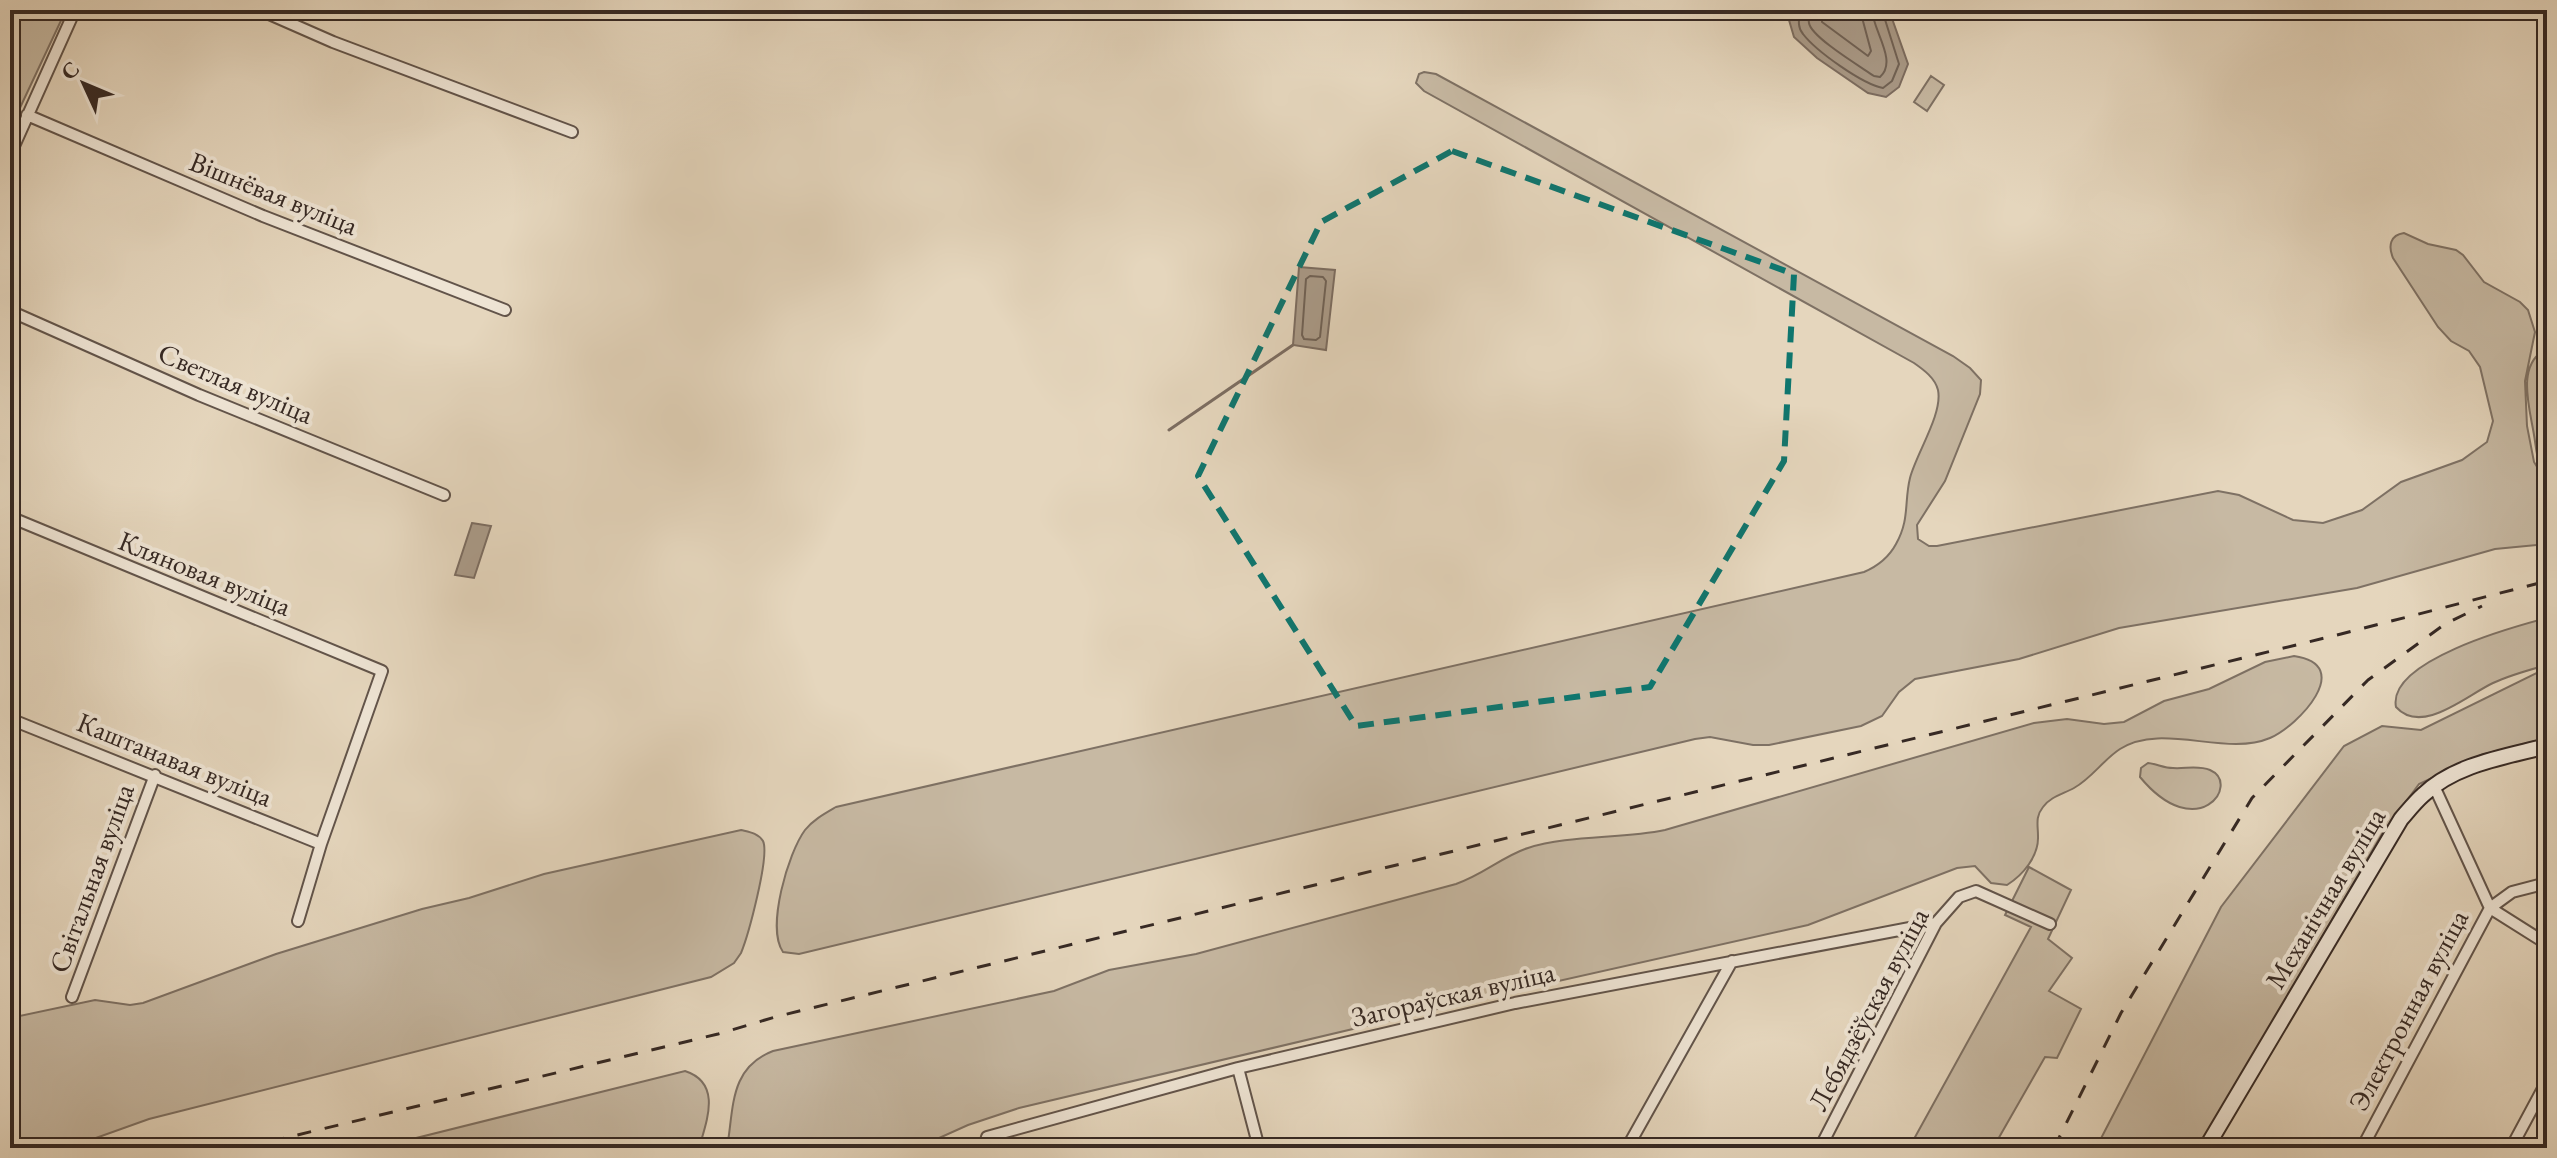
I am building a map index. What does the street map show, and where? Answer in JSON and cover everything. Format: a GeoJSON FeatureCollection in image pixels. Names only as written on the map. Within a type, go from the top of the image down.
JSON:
{"type":"FeatureCollection","features":[{"type":"Feature","properties":{"kind":"street"},"geometry":{"type":"LineString","coordinates":[[10,155],[75,10]]}},
{"type":"Feature","properties":{"kind":"street"},"geometry":{"type":"LineString","coordinates":[[260,10],[333,42],[572,132]]}},
{"type":"Feature","properties":{"kind":"street","name":"Вішнёвая вуліца"},"geometry":{"type":"LineString","coordinates":[[27,115],[263,216],[505,310]]}},
{"type":"Feature","properties":{"kind":"street","name":"Светлая вуліца"},"geometry":{"type":"LineString","coordinates":[[10,311],[199,395],[444,495]]}},
{"type":"Feature","properties":{"kind":"street","name":"Кляновая вуліца"},"geometry":{"type":"LineString","coordinates":[[10,517],[382,671],[321,844]]}},
{"type":"Feature","properties":{"kind":"street"},"geometry":{"type":"LineString","coordinates":[[10,734],[12,720]]}},
{"type":"Feature","properties":{"kind":"street","name":"Каштанавая вуліца"},"geometry":{"type":"LineString","coordinates":[[12,720],[321,844]]}},
{"type":"Feature","properties":{"kind":"street","name":"Механічная вуліца"},"geometry":{"type":"LineString","coordinates":[[2206,1148],[2401,819],[2423,794],[2464,769],[2547,746]]}},
{"type":"Feature","properties":{"kind":"street","name":"Світальная вуліца"},"geometry":{"type":"LineString","coordinates":[[72,997],[155,775]]}},
{"type":"Feature","properties":{"kind":"street"},"geometry":{"type":"LineString","coordinates":[[2434,786],[2490,908],[2547,944]]}},
{"type":"Feature","properties":{"kind":"street"},"geometry":{"type":"LineString","coordinates":[[298,921],[321,844]]}},
{"type":"Feature","properties":{"kind":"street","name":"Электронная вуліца"},"geometry":{"type":"LineString","coordinates":[[2362,1148],[2490,908],[2512,892],[2547,883]]}},
{"type":"Feature","properties":{"kind":"street","name":"Лебядзёўская вуліца"},"geometry":{"type":"LineString","coordinates":[[1820,1148],[1936,923],[1959,897],[1976,891],[2050,924]]}},
{"type":"Feature","properties":{"kind":"street","name":"Загораўская вуліца"},"geometry":{"type":"LineString","coordinates":[[986,1143],[1238,1068],[1515,1003],[1936,923]]}},
{"type":"Feature","properties":{"kind":"street"},"geometry":{"type":"LineString","coordinates":[[1627,1148],[1732,961]]}},
{"type":"Feature","properties":{"kind":"street"},"geometry":{"type":"LineString","coordinates":[[1238,1068],[1259,1148]]}},
{"type":"Feature","properties":{"kind":"street"},"geometry":{"type":"LineString","coordinates":[[2511,1148],[2547,1081]]}},
{"type":"Feature","properties":{"kind":"highlighted area"},"geometry":{"type":"Polygon","coordinates":[[[1452,151],[1794,274],[1784,461],[1650,687],[1356,726],[1198,476],[1321,222],[1452,151]]]}},
{"type":"Feature","properties":{"kind":"shaded area"},"geometry":{"type":"Polygon","coordinates":[[[10,10],[66,10],[10,129],[10,10]]]}},
{"type":"Feature","properties":{"kind":"shaded area"},"geometry":{"type":"Polygon","coordinates":[[[1419,74],[1436,74],[1970,368],[1981,380],[1980,394],[1945,481],[1917,525],[1918,539],[1929,546],[2218,491],[2239,495],[2293,520],[2323,523],[2362,510],[2401,482],[2462,460],[2487,442],[2493,421],[2480,367],[2469,351],[2451,341],[2438,327],[2393,258],[2391,242],[2404,233],[2428,244],[2456,250],[2484,282],[2520,302],[2528,310],[2535,332],[2525,381],[2527,426],[2534,462],[2547,483],[2547,544],[2495,549],[2357,588],[2119,628],[2019,659],[1915,679],[1899,692],[1882,716],[1861,726],[1769,745],[1710,737],[1695,739],[799,954],[783,952],[778,941],[778,909],[792,855],[808,826],[836,807],[1864,572],[1883,561],[1893,549],[1903,527],[1913,468],[1937,410],[1938,390],[1929,375],[1914,363],[1424,91],[1416,83],[1419,74]]]}},
{"type":"Feature","properties":{"kind":"shaded area"},"geometry":{"type":"Polygon","coordinates":[[[1931,76],[1944,85],[1927,111],[1914,102],[1931,76]]]}},
{"type":"Feature","properties":{"kind":"shaded area"},"geometry":{"type":"Polygon","coordinates":[[[2547,349],[2547,476],[2538,457],[2527,388],[2531,365],[2547,349]]]}},
{"type":"Feature","properties":{"kind":"shaded area"},"geometry":{"type":"Polygon","coordinates":[[[2547,618],[2547,665],[2499,680],[2458,704],[2431,715],[2407,715],[2396,707],[2399,690],[2411,675],[2431,661],[2482,638],[2547,618]]]}},
{"type":"Feature","properties":{"kind":"shaded area"},"geometry":{"type":"Polygon","coordinates":[[[2294,656],[2312,662],[2320,671],[2321,683],[2306,709],[2282,731],[2252,743],[2155,739],[2120,749],[2080,784],[2043,807],[2038,818],[2038,843],[2033,858],[2019,876],[2007,885],[1991,883],[1975,866],[1957,868],[1808,925],[1019,1108],[968,1125],[917,1148],[727,1148],[733,1104],[741,1079],[759,1058],[773,1051],[1054,991],[1109,970],[1196,954],[1456,884],[1528,848],[1560,841],[1665,830],[2034,723],[2067,719],[2104,724],[2124,722],[2164,701],[2209,689],[2265,662],[2294,656]]]}},
{"type":"Feature","properties":{"kind":"shaded area"},"geometry":{"type":"Polygon","coordinates":[[[2547,668],[2547,738],[2481,755],[2419,784],[2382,834],[2199,1148],[2096,1148],[2221,907],[2344,746],[2382,726],[2421,730],[2547,668]]]}},
{"type":"Feature","properties":{"kind":"shaded area"},"geometry":{"type":"Polygon","coordinates":[[[2148,763],[2170,768],[2210,770],[2219,777],[2221,787],[2217,797],[2208,805],[2196,809],[2179,807],[2161,797],[2140,777],[2141,768],[2148,763]]]}},
{"type":"Feature","properties":{"kind":"shaded area"},"geometry":{"type":"Polygon","coordinates":[[[741,830],[763,841],[761,879],[741,953],[734,963],[711,977],[149,1119],[68,1148],[10,1148],[10,1018],[95,1000],[130,1005],[143,1003],[276,954],[422,909],[544,874],[741,830]]]}},
{"type":"Feature","properties":{"kind":"shaded area"},"geometry":{"type":"Polygon","coordinates":[[[2029,867],[2071,890],[2048,939],[2072,958],[2049,991],[2081,1009],[2057,1058],[2045,1057],[1993,1148],[1909,1148],[2031,927],[2005,915],[2029,867]]]}},
{"type":"Feature","properties":{"kind":"shaded area"},"geometry":{"type":"Polygon","coordinates":[[[685,1071],[697,1077],[708,1093],[708,1114],[699,1148],[376,1148],[685,1071]]]}},
{"type":"Feature","properties":{"kind":"water"},"geometry":{"type":"Polygon","coordinates":[[[1793,10],[1889,10],[1908,64],[1899,87],[1886,97],[1868,93],[1817,58],[1794,37],[1789,20],[1793,10]]]}},
{"type":"Feature","properties":{"kind":"water"},"geometry":{"type":"Polygon","coordinates":[[[1299,267],[1335,270],[1326,350],[1293,345],[1299,267]]]}},
{"type":"Feature","properties":{"kind":"water"},"geometry":{"type":"Polygon","coordinates":[[[472,523],[491,526],[474,578],[455,575],[472,523]]]}},
{"type":"Feature","properties":{"kind":"waterway"},"geometry":{"type":"LineString","coordinates":[[1169,430],[1293,345]]}},
{"type":"Feature","properties":{"kind":"railway"},"geometry":{"type":"LineString","coordinates":[[243,1148],[718,1034],[775,1017],[2547,581]]}},
{"type":"Feature","properties":{"kind":"railway"},"geometry":{"type":"LineString","coordinates":[[2054,1148],[2121,1013],[2252,798],[2368,680],[2445,624],[2482,606]]}}]}
